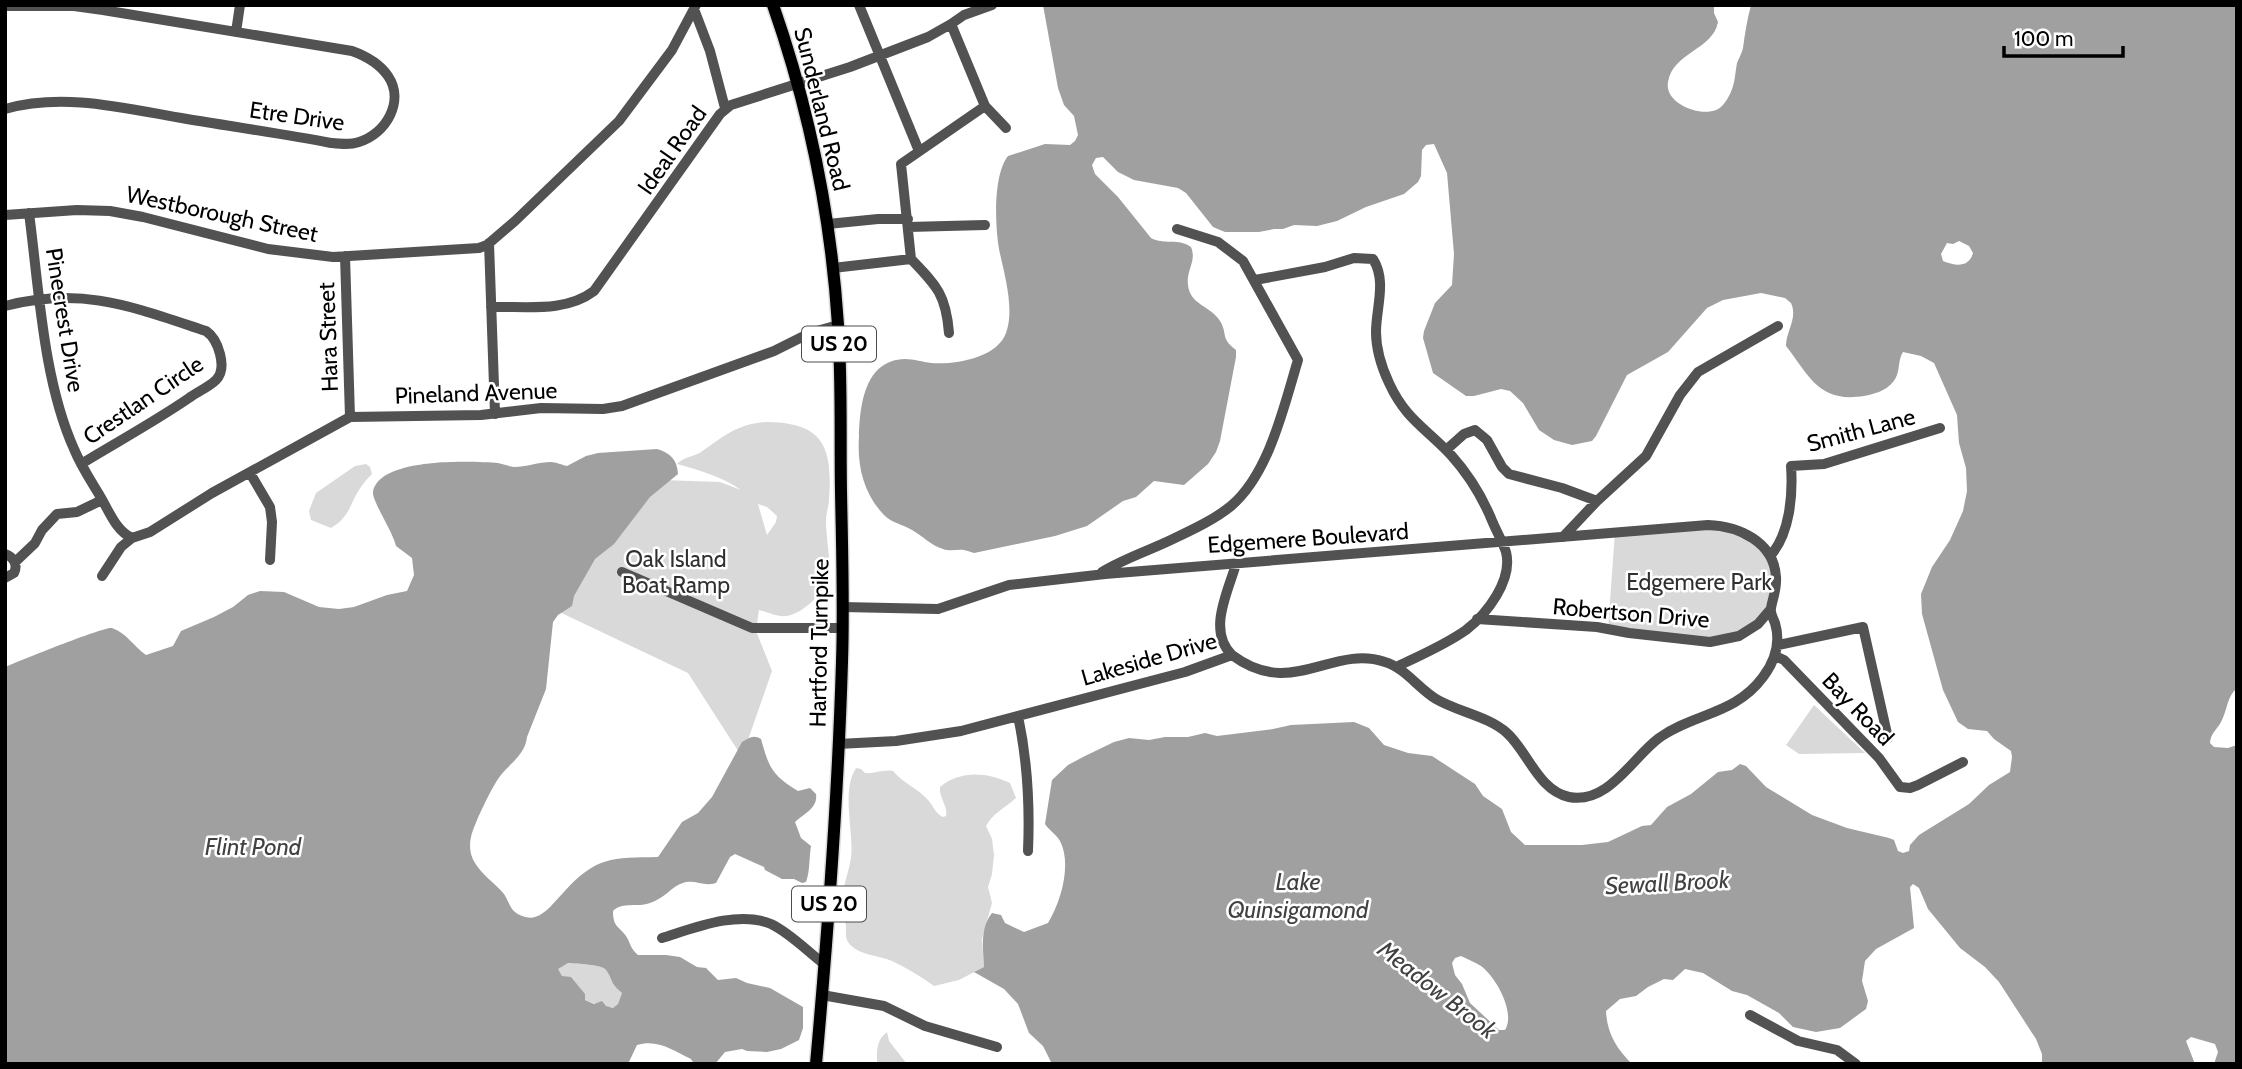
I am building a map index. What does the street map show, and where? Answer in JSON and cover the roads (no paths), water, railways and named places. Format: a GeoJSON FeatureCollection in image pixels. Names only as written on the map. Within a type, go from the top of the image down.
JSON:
{"type":"FeatureCollection","features":[{"type":"Feature","properties":{"kind":"main road","name":"Sunderland Road"},"geometry":{"type":"LineString","coordinates":[[773,5],[798,85],[828,224]]}},
{"type":"Feature","properties":{"kind":"main road","name":"Hartford Turnpike"},"geometry":{"type":"LineString","coordinates":[[816,1064],[838,744],[842,628],[838,325],[828,224]]}},
{"type":"Feature","properties":{"kind":"street"},"geometry":{"type":"LineString","coordinates":[[236,32],[240,5]]}},
{"type":"Feature","properties":{"kind":"street"},"geometry":{"type":"LineString","coordinates":[[859,5],[919,151]]}},
{"type":"Feature","properties":{"kind":"street","name":"Ideal Road"},"geometry":{"type":"LineString","coordinates":[[491,307],[557,306],[578,302],[594,291],[725,108],[798,85],[928,37],[964,15],[992,5]]}},
{"type":"Feature","properties":{"kind":"street","name":"Etre Drive"},"geometry":{"type":"LineString","coordinates":[[5,6],[104,7],[352,51],[373,61],[386,73],[393,85],[393,106],[387,123],[377,133],[366,139],[344,144],[97,104],[29,103],[5,109]]}},
{"type":"Feature","properties":{"kind":"street"},"geometry":{"type":"LineString","coordinates":[[695,7],[725,108]]}},
{"type":"Feature","properties":{"kind":"street"},"geometry":{"type":"LineString","coordinates":[[495,414],[489,243],[569,171],[619,121],[672,50],[695,7]]}},
{"type":"Feature","properties":{"kind":"street"},"geometry":{"type":"LineString","coordinates":[[951,24],[985,106],[1006,128]]}},
{"type":"Feature","properties":{"kind":"street"},"geometry":{"type":"LineString","coordinates":[[948,333],[945,303],[939,290],[911,259],[901,164],[985,106]]}},
{"type":"Feature","properties":{"kind":"street","name":"Westborough Street"},"geometry":{"type":"LineString","coordinates":[[5,215],[77,210],[110,211],[298,254],[345,256],[474,249],[489,243]]}},
{"type":"Feature","properties":{"kind":"street","name":"Pinecrest Drive"},"geometry":{"type":"LineString","coordinates":[[29,213],[40,301],[59,406],[81,464],[123,533],[132,537]]}},
{"type":"Feature","properties":{"kind":"street"},"geometry":{"type":"LineString","coordinates":[[828,224],[878,219],[908,223],[985,225]]}},
{"type":"Feature","properties":{"kind":"street"},"geometry":{"type":"LineString","coordinates":[[1098,575],[1124,559],[1163,544],[1223,512],[1240,496],[1259,468],[1275,433],[1298,360],[1243,261],[1225,246],[1177,229]]}},
{"type":"Feature","properties":{"kind":"street","name":"Hara Street"},"geometry":{"type":"LineString","coordinates":[[345,256],[350,417]]}},
{"type":"Feature","properties":{"kind":"street"},"geometry":{"type":"LineString","coordinates":[[1255,280],[1325,267],[1354,258],[1373,259],[1377,266],[1380,290],[1376,339],[1384,372],[1414,422],[1446,450],[1476,488],[1506,552],[1507,566],[1503,583],[1495,598],[1477,619],[1466,630],[1396,667]]}},
{"type":"Feature","properties":{"kind":"street"},"geometry":{"type":"LineString","coordinates":[[833,268],[911,259]]}},
{"type":"Feature","properties":{"kind":"street","name":"Crestlan Circle"},"geometry":{"type":"LineString","coordinates":[[40,301],[76,297],[110,301],[206,331],[217,343],[221,368],[217,379],[81,464]]}},
{"type":"Feature","properties":{"kind":"street"},"geometry":{"type":"LineString","coordinates":[[5,306],[40,301]]}},
{"type":"Feature","properties":{"kind":"street","name":"Pineland Avenue"},"geometry":{"type":"LineString","coordinates":[[132,537],[150,532],[206,497],[350,417],[495,414],[541,408],[603,409],[630,404],[774,351],[810,333],[838,325]]}},
{"type":"Feature","properties":{"kind":"street"},"geometry":{"type":"LineString","coordinates":[[1563,537],[1597,500],[1646,456],[1680,395],[1698,372],[1778,326]]}},
{"type":"Feature","properties":{"kind":"street","name":"Smith Lane"},"geometry":{"type":"LineString","coordinates":[[1770,556],[1780,545],[1785,531],[1791,466],[1824,464],[1940,428]]}},
{"type":"Feature","properties":{"kind":"street"},"geometry":{"type":"LineString","coordinates":[[1446,450],[1464,433],[1475,430],[1486,440],[1509,474],[1597,500]]}},
{"type":"Feature","properties":{"kind":"street"},"geometry":{"type":"LineString","coordinates":[[250,473],[270,507],[270,560]]}},
{"type":"Feature","properties":{"kind":"street"},"geometry":{"type":"LineString","coordinates":[[5,579],[14,573],[15,562],[35,543],[42,530],[57,514],[77,512],[102,499]]}},
{"type":"Feature","properties":{"kind":"street","name":"Edgemere Boulevard"},"geometry":{"type":"LineString","coordinates":[[842,607],[937,609],[1009,585],[1098,575],[1697,525],[1724,526],[1739,530],[1751,536],[1770,556]]}},
{"type":"Feature","properties":{"kind":"street"},"geometry":{"type":"LineString","coordinates":[[102,576],[121,547],[132,537]]}},
{"type":"Feature","properties":{"kind":"street"},"geometry":{"type":"LineString","coordinates":[[5,554],[15,562]]}},
{"type":"Feature","properties":{"kind":"street"},"geometry":{"type":"LineString","coordinates":[[1770,556],[1776,575],[1776,594],[1770,610],[1778,645],[1864,627],[1888,738]]}},
{"type":"Feature","properties":{"kind":"street"},"geometry":{"type":"LineString","coordinates":[[1231,654],[1223,644],[1219,631],[1236,564]]}},
{"type":"Feature","properties":{"kind":"street"},"geometry":{"type":"LineString","coordinates":[[622,572],[752,628],[842,628]]}},
{"type":"Feature","properties":{"kind":"street","name":"Robertson Drive"},"geometry":{"type":"LineString","coordinates":[[1477,619],[1597,627],[1710,642],[1739,636],[1758,624],[1770,610]]}},
{"type":"Feature","properties":{"kind":"street","name":"Lakeside Drive"},"geometry":{"type":"LineString","coordinates":[[838,744],[895,741],[961,731],[1185,672],[1231,654],[1256,668],[1273,673],[1302,671],[1354,660],[1378,660],[1396,667],[1436,699],[1507,733],[1544,781],[1563,794],[1577,797],[1592,794],[1608,786],[1662,736],[1736,702],[1755,687],[1775,656],[1778,645]]}},
{"type":"Feature","properties":{"kind":"street","name":"Bay Road"},"geometry":{"type":"LineString","coordinates":[[1775,656],[1784,660],[1879,758],[1900,787],[1910,788],[1963,762]]}},
{"type":"Feature","properties":{"kind":"street"},"geometry":{"type":"LineString","coordinates":[[1018,716],[1026,753],[1028,780],[1028,852]]}},
{"type":"Feature","properties":{"kind":"street"},"geometry":{"type":"LineString","coordinates":[[662,938],[708,925],[749,919],[773,925],[824,964]]}},
{"type":"Feature","properties":{"kind":"street"},"geometry":{"type":"LineString","coordinates":[[822,995],[884,1006],[925,1026],[997,1047]]}},
{"type":"Feature","properties":{"kind":"street"},"geometry":{"type":"LineString","coordinates":[[1750,1015],[1798,1041],[1837,1050],[1856,1064]]}},
{"type":"Feature","properties":{"kind":"water","name":"Lake Quinsigamond"},"geometry":{"type":"Polygon","coordinates":[[[1043,5],[1714,5],[1718,22],[1715,31],[1709,39],[1677,64],[1668,82],[1668,90],[1677,102],[1692,110],[1709,112],[1722,106],[1732,90],[1751,5],[2237,5],[2237,688],[2210,743],[2214,747],[2228,748],[2237,745],[2237,1064],[2214,1064],[2218,1052],[2215,1044],[2191,1037],[2186,1041],[2195,1064],[2042,1064],[2042,1054],[2036,1039],[1999,982],[1985,967],[1960,948],[1928,909],[1919,888],[1913,884],[1910,887],[1914,928],[1876,949],[1865,961],[1862,981],[1868,1001],[1866,1009],[1840,1028],[1816,1032],[1793,1027],[1779,1013],[1747,995],[1732,991],[1703,973],[1685,969],[1673,980],[1664,979],[1636,996],[1620,999],[1606,1011],[1613,1040],[1632,1064],[1052,1064],[1043,1046],[1029,1033],[1018,1004],[1004,989],[974,972],[984,967],[984,932],[992,913],[1001,915],[1005,923],[1024,932],[1048,923],[1061,894],[1065,872],[1060,841],[1045,824],[1052,780],[1068,765],[1114,742],[1129,738],[1149,740],[1205,733],[1217,736],[1291,725],[1354,722],[1369,728],[1384,745],[1408,753],[1432,756],[1475,784],[1483,796],[1502,809],[1511,832],[1525,845],[1608,842],[1642,826],[1651,825],[1667,807],[1691,794],[1718,772],[1732,770],[1740,764],[1746,766],[1766,787],[1812,815],[1847,828],[1894,840],[1898,851],[1903,853],[1909,851],[1910,845],[1919,835],[1969,804],[1989,785],[2010,772],[2012,757],[2011,751],[1987,731],[1968,729],[1958,722],[1943,690],[1922,614],[1921,594],[1932,567],[1950,540],[1963,511],[1967,491],[1957,415],[1934,363],[1921,356],[1903,352],[1895,378],[1887,388],[1864,396],[1836,396],[1809,377],[1786,346],[1793,314],[1791,303],[1785,298],[1761,293],[1723,300],[1707,308],[1668,352],[1627,375],[1592,441],[1572,445],[1554,440],[1539,430],[1523,403],[1510,391],[1501,389],[1466,396],[1433,373],[1423,338],[1424,331],[1435,303],[1452,285],[1454,254],[1447,173],[1434,144],[1426,145],[1422,150],[1421,176],[1404,194],[1366,207],[1337,221],[1317,226],[1294,225],[1259,232],[1225,232],[1213,227],[1186,193],[1178,188],[1134,180],[1118,172],[1103,157],[1096,158],[1092,165],[1095,174],[1118,197],[1151,238],[1191,247],[1193,257],[1188,280],[1190,292],[1216,316],[1226,339],[1236,350],[1216,452],[1208,464],[1184,485],[1154,481],[1136,497],[1123,501],[1087,526],[1055,536],[974,553],[938,547],[887,518],[866,488],[860,468],[861,411],[867,386],[881,367],[892,361],[963,361],[985,354],[1001,342],[1006,333],[1009,313],[997,227],[996,201],[1000,175],[1008,156],[1045,144],[1070,145],[1075,141],[1078,135],[1074,116],[1064,105],[1058,88],[1043,5]],[[1959,241],[1947,243],[1941,254],[1943,261],[1961,264],[1971,258],[1973,253],[1969,246],[1959,241]],[[1461,956],[1455,958],[1452,963],[1455,975],[1470,1003],[1499,1030],[1505,1030],[1508,1023],[1506,1005],[1493,978],[1481,966],[1461,956]]]}},
{"type":"Feature","properties":{"kind":"water","name":"Flint Pond"},"geometry":{"type":"Polygon","coordinates":[[[657,449],[672,457],[678,474],[650,497],[614,544],[595,559],[574,596],[572,606],[558,615],[553,622],[546,689],[526,744],[516,760],[498,779],[479,816],[470,840],[472,857],[481,871],[504,894],[515,912],[533,918],[550,907],[575,881],[595,866],[616,859],[658,857],[682,822],[698,813],[712,797],[742,742],[751,737],[761,739],[769,764],[782,780],[798,791],[810,788],[816,794],[813,807],[795,822],[801,838],[811,846],[806,882],[782,879],[764,867],[735,854],[730,857],[716,883],[683,883],[655,901],[617,908],[613,911],[613,916],[638,955],[680,957],[697,967],[706,968],[718,980],[736,978],[770,988],[803,1007],[803,1028],[799,1040],[781,1049],[767,1052],[742,1049],[725,1052],[715,1064],[694,1064],[691,1059],[671,1049],[652,1043],[637,1045],[628,1064],[5,1064],[5,667],[112,628],[122,633],[146,655],[173,646],[181,631],[214,617],[248,595],[260,591],[284,592],[319,607],[339,609],[407,591],[414,575],[412,558],[396,546],[373,492],[379,481],[391,472],[448,462],[485,462],[514,467],[551,462],[567,466],[598,453],[657,449]],[[568,963],[558,969],[562,976],[571,977],[585,994],[585,1000],[594,1004],[602,1001],[613,1008],[618,1004],[622,993],[604,968],[568,963]]]}},
{"type":"Feature","properties":{"kind":"park label","name":"Oak Island Boat Ramp"},"geometry":{"type":"Point","coordinates":[676,572]}},
{"type":"Feature","properties":{"kind":"park label","name":"Edgemere Park"},"geometry":{"type":"Point","coordinates":[1699,582]}},
{"type":"Feature","properties":{"kind":"water label","name":"Sewall Brook"},"geometry":{"type":"Point","coordinates":[1667,883]}},
{"type":"Feature","properties":{"kind":"water label","name":"Meadow Brook"},"geometry":{"type":"Point","coordinates":[1437,990]}}]}
